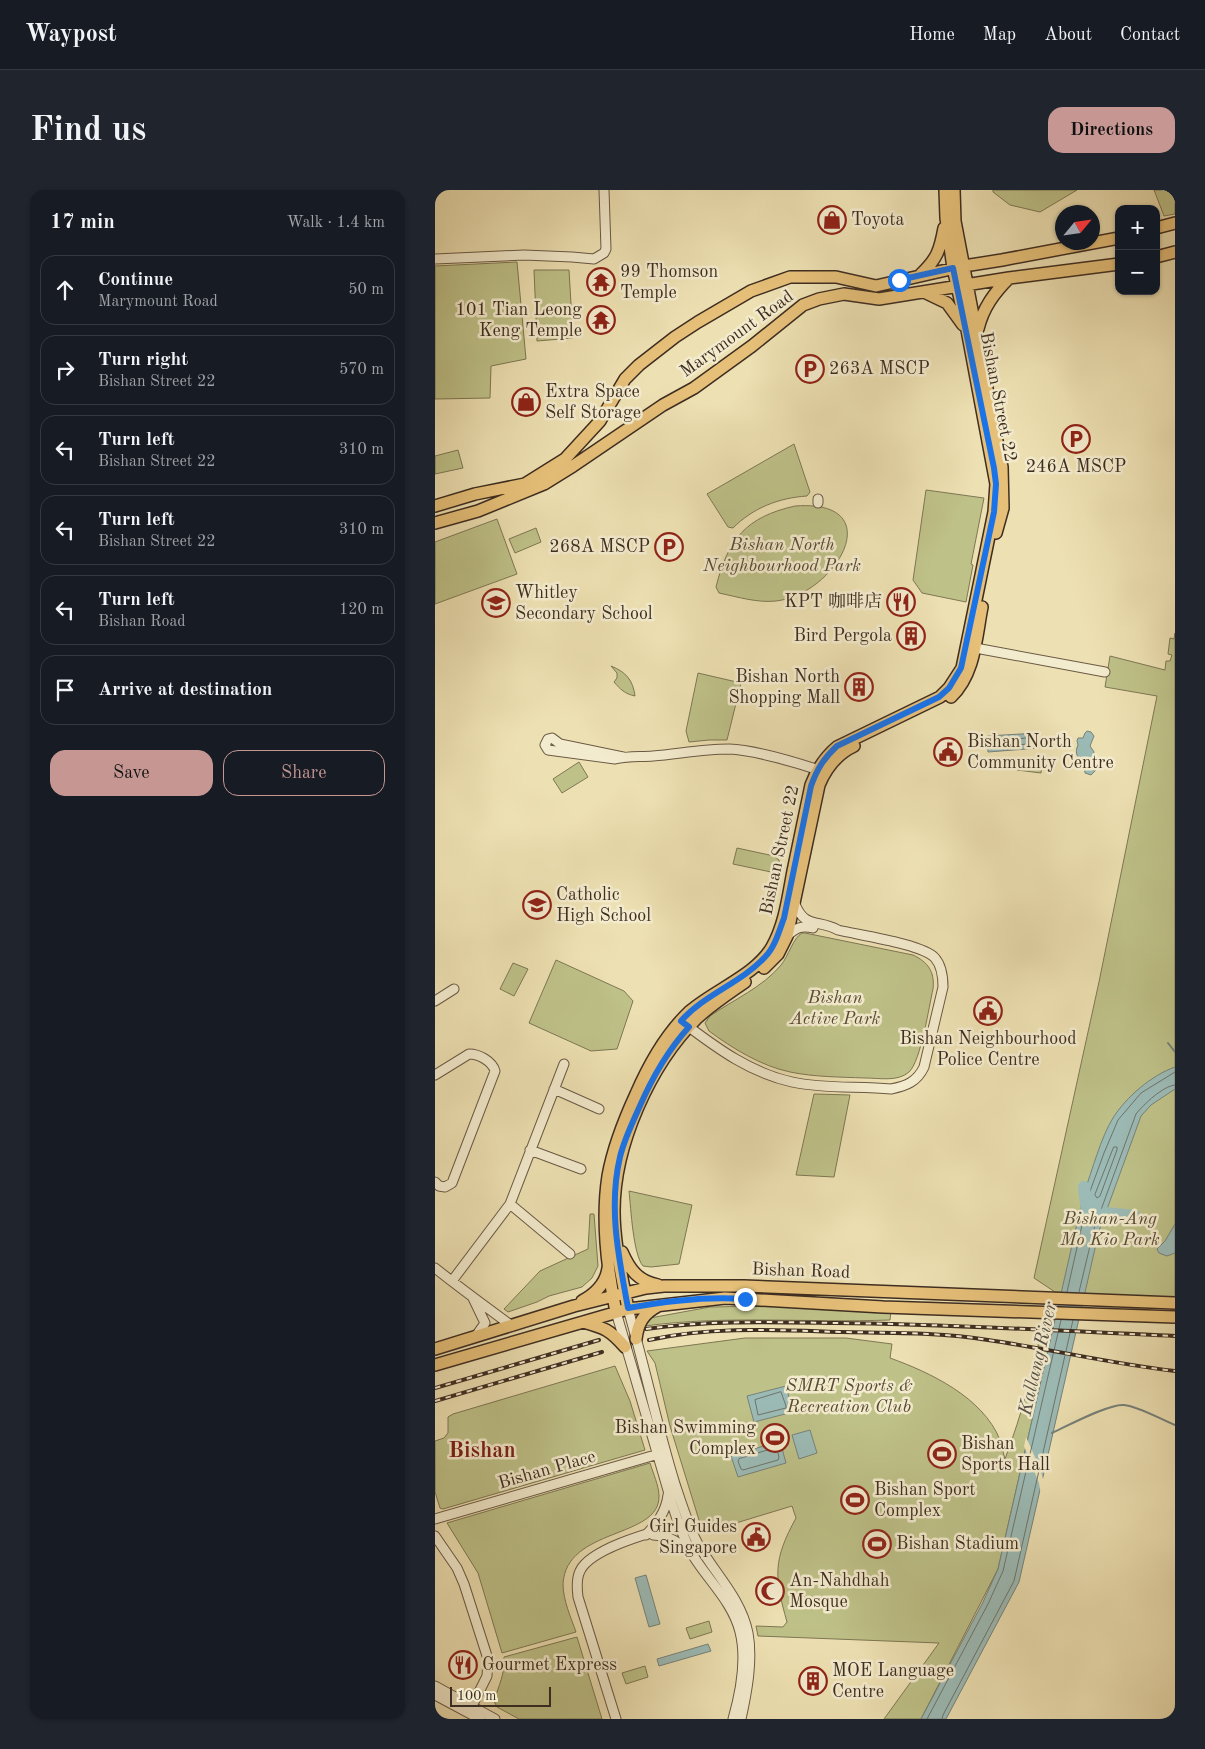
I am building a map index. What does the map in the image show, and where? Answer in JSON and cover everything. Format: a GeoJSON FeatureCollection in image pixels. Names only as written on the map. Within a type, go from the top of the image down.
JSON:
{"type":"FeatureCollection","features":[{"type":"Feature","properties":{"kind":"main road"},"geometry":{"type":"LineString","coordinates":[[920,276],[932,264],[939,251],[945,218],[945,190]]}},
{"type":"Feature","properties":{"kind":"main road"},"geometry":{"type":"LineString","coordinates":[[954,190],[959,267]]}},
{"type":"Feature","properties":{"kind":"main road"},"geometry":{"type":"LineString","coordinates":[[945,218],[959,267]]}},
{"type":"Feature","properties":{"kind":"main road","name":"Marymount Road"},"geometry":{"type":"LineString","coordinates":[[435,506],[475,494],[525,484],[565,459],[600,422],[625,379],[639,364],[698,322],[751,291],[790,277],[836,277],[876,286],[959,267],[1115,239]]}},
{"type":"Feature","properties":{"kind":"main road"},"geometry":{"type":"LineString","coordinates":[[1160,256],[1175,252]]}},
{"type":"Feature","properties":{"kind":"main road","name":"Marymount Road"},"geometry":{"type":"LineString","coordinates":[[435,523],[477,511],[544,484],[663,405],[694,388],[752,346],[803,305],[819,299],[843,294],[879,299],[1009,278],[1115,265]]}},
{"type":"Feature","properties":{"kind":"main road","name":"Bishan Street 22"},"geometry":{"type":"LineString","coordinates":[[616,1312],[605,1241],[608,1177],[623,1122],[655,1054],[685,1024],[771,963],[783,945],[795,904],[823,759],[837,746],[939,697],[956,679],[971,647],[1003,508],[1003,479],[984,380],[959,267]]}},
{"type":"Feature","properties":{"kind":"main road"},"geometry":{"type":"LineString","coordinates":[[924,292],[947,303],[972,331],[989,302],[1009,278]]}},
{"type":"Feature","properties":{"kind":"main road","name":"Bishan Street 22"},"geometry":{"type":"LineString","coordinates":[[628,1308],[616,1236],[615,1203],[620,1156],[646,1092],[690,1012],[747,972],[766,956],[772,948],[784,918],[811,786],[821,771]]}},
{"type":"Feature","properties":{"kind":"main road"},"geometry":{"type":"LineString","coordinates":[[616,1236],[628,1265],[637,1277],[647,1283],[665,1286]]}},
{"type":"Feature","properties":{"kind":"main road"},"geometry":{"type":"LineString","coordinates":[[574,1306],[598,1291],[608,1272],[608,1266]]}},
{"type":"Feature","properties":{"kind":"main road","name":"Bishan Road"},"geometry":{"type":"LineString","coordinates":[[435,1349],[574,1306],[665,1286],[753,1286],[960,1296],[1175,1303]]}},
{"type":"Feature","properties":{"kind":"main road","name":"Bishan Road"},"geometry":{"type":"LineString","coordinates":[[435,1364],[628,1308],[725,1298],[883,1307],[1175,1317]]}},
{"type":"Feature","properties":{"kind":"main road"},"geometry":{"type":"LineString","coordinates":[[637,1339],[638,1325],[643,1318],[647,1313],[664,1304]]}},
{"type":"Feature","properties":{"kind":"main road"},"geometry":{"type":"LineString","coordinates":[[582,1322],[600,1326],[607,1330],[625,1347]]}},
{"type":"Feature","properties":{"kind":"street"},"geometry":{"type":"LineString","coordinates":[[435,259],[524,255],[594,259],[599,257],[604,253],[605,249],[604,190]]}},
{"type":"Feature","properties":{"kind":"street"},"geometry":{"type":"LineString","coordinates":[[971,647],[1105,672]]}},
{"type":"Feature","properties":{"kind":"street"},"geometry":{"type":"LineString","coordinates":[[623,757],[560,744],[552,738],[548,739],[545,745],[548,750],[553,751],[615,758],[732,749],[768,756],[821,771]]}},
{"type":"Feature","properties":{"kind":"street"},"geometry":{"type":"LineString","coordinates":[[685,1024],[698,1035],[747,1066],[776,1078],[793,1082],[891,1089],[904,1087],[921,1074],[943,987],[943,974],[935,958],[923,950],[838,930],[806,920],[799,913],[795,904]]}},
{"type":"Feature","properties":{"kind":"street"},"geometry":{"type":"LineString","coordinates":[[787,936],[795,929],[805,926],[831,932],[838,930]]}},
{"type":"Feature","properties":{"kind":"street"},"geometry":{"type":"LineString","coordinates":[[435,1001],[454,989]]}},
{"type":"Feature","properties":{"kind":"street"},"geometry":{"type":"LineString","coordinates":[[435,1075],[469,1054],[475,1054],[490,1062],[495,1071],[452,1183],[445,1187],[439,1186],[435,1182]]}},
{"type":"Feature","properties":{"kind":"street"},"geometry":{"type":"LineString","coordinates":[[452,1282],[510,1204],[564,1064]]}},
{"type":"Feature","properties":{"kind":"street"},"geometry":{"type":"LineString","coordinates":[[554,1089],[599,1109]]}},
{"type":"Feature","properties":{"kind":"street"},"geometry":{"type":"LineString","coordinates":[[530,1150],[581,1168]]}},
{"type":"Feature","properties":{"kind":"street"},"geometry":{"type":"LineString","coordinates":[[510,1204],[570,1254]]}},
{"type":"Feature","properties":{"kind":"street"},"geometry":{"type":"LineString","coordinates":[[435,1268],[512,1326]]}},
{"type":"Feature","properties":{"kind":"street"},"geometry":{"type":"LineString","coordinates":[[473,1298],[485,1323],[476,1336]]}},
{"type":"Feature","properties":{"kind":"street"},"geometry":{"type":"LineString","coordinates":[[628,1308],[675,1484],[697,1543],[737,1601],[747,1632],[750,1648],[745,1700],[741,1719]]}},
{"type":"Feature","properties":{"kind":"street"},"geometry":{"type":"LineString","coordinates":[[616,1312],[679,1525],[695,1558],[724,1600],[740,1630],[743,1671],[733,1719]]}},
{"type":"Feature","properties":{"kind":"street"},"geometry":{"type":"LineString","coordinates":[[658,1455],[662,1453],[665,1446]]}},
{"type":"Feature","properties":{"kind":"street","name":"Bishan Place"},"geometry":{"type":"LineString","coordinates":[[435,1519],[658,1455]]}},
{"type":"Feature","properties":{"kind":"street"},"geometry":{"type":"LineString","coordinates":[[646,1535],[662,1516],[667,1505],[669,1492]]}},
{"type":"Feature","properties":{"kind":"street"},"geometry":{"type":"LineString","coordinates":[[616,1719],[578,1597],[577,1584],[580,1571],[587,1561],[599,1552],[689,1522]]}},
{"type":"Feature","properties":{"kind":"street"},"geometry":{"type":"LineString","coordinates":[[646,1535],[663,1536],[673,1539],[695,1558]]}},
{"type":"Feature","properties":{"kind":"street"},"geometry":{"type":"LineString","coordinates":[[435,1536],[457,1568],[464,1584],[488,1659],[487,1676],[472,1706]]}},
{"type":"Feature","properties":{"kind":"street"},"geometry":{"type":"LineString","coordinates":[[435,1686],[495,1719]]}},
{"type":"Feature","properties":{"kind":"street"},"geometry":{"type":"LineString","coordinates":[[435,1695],[480,1719]]}},
{"type":"Feature","properties":{"kind":"green space"},"geometry":{"type":"Polygon","coordinates":[[[993,190],[1077,190],[1040,212],[1010,205],[993,190]]]}},
{"type":"Feature","properties":{"kind":"green space"},"geometry":{"type":"Polygon","coordinates":[[[1154,190],[1175,190],[1175,214],[1164,216],[1154,190]]]}},
{"type":"Feature","properties":{"kind":"green space"},"geometry":{"type":"Polygon","coordinates":[[[517,262],[526,359],[491,366],[490,398],[435,399],[435,266],[517,262]]]}},
{"type":"Feature","properties":{"kind":"green space"},"geometry":{"type":"Polygon","coordinates":[[[534,270],[569,270],[573,338],[537,341],[534,270]]]}},
{"type":"Feature","properties":{"kind":"green space"},"geometry":{"type":"Polygon","coordinates":[[[794,444],[810,492],[807,496],[786,499],[767,505],[749,515],[733,528],[728,527],[707,494],[794,444]]]}},
{"type":"Feature","properties":{"kind":"green space"},"geometry":{"type":"Polygon","coordinates":[[[458,450],[463,468],[435,474],[435,456],[458,450]]]}},
{"type":"Feature","properties":{"kind":"green space"},"geometry":{"type":"Polygon","coordinates":[[[926,490],[984,498],[971,564],[973,565],[966,602],[922,593],[913,580],[926,490]]]}},
{"type":"Feature","properties":{"kind":"green space","name":"Bishan North Neighbourhood Park"},"geometry":{"type":"Polygon","coordinates":[[[795,506],[824,508],[841,517],[847,531],[844,548],[834,566],[818,582],[798,595],[776,601],[755,600],[719,593],[716,587],[733,543],[752,524],[778,511],[795,506]]]}},
{"type":"Feature","properties":{"kind":"green space"},"geometry":{"type":"Polygon","coordinates":[[[497,519],[517,574],[435,604],[435,542],[497,519]]]}},
{"type":"Feature","properties":{"kind":"green space"},"geometry":{"type":"Polygon","coordinates":[[[536,528],[541,542],[515,553],[509,539],[536,528]]]}},
{"type":"Feature","properties":{"kind":"green space","name":"Bishan-Ang Mo Kio Park"},"geometry":{"type":"Polygon","coordinates":[[[1175,633],[1175,1298],[1055,1292],[1034,1278],[1099,982],[1157,696],[1105,687],[1110,656],[1165,670],[1166,661],[1170,661],[1172,655],[1168,654],[1170,638],[1174,639],[1175,633]]]}},
{"type":"Feature","properties":{"kind":"green space"},"geometry":{"type":"Polygon","coordinates":[[[611,666],[628,677],[633,685],[635,696],[623,691],[614,682],[617,678],[617,673],[611,666]]]}},
{"type":"Feature","properties":{"kind":"green space"},"geometry":{"type":"Polygon","coordinates":[[[698,673],[741,683],[727,740],[689,742],[686,731],[698,673]]]}},
{"type":"Feature","properties":{"kind":"green space"},"geometry":{"type":"Polygon","coordinates":[[[1019,759],[1042,763],[1041,773],[1017,770],[1019,759]]]}},
{"type":"Feature","properties":{"kind":"green space"},"geometry":{"type":"Polygon","coordinates":[[[579,762],[588,777],[562,793],[553,779],[579,762]]]}},
{"type":"Feature","properties":{"kind":"green space"},"geometry":{"type":"Polygon","coordinates":[[[737,848],[774,856],[779,860],[780,867],[777,871],[771,872],[733,864],[737,848]]]}},
{"type":"Feature","properties":{"kind":"green space","name":"Bishan Active Park"},"geometry":{"type":"Polygon","coordinates":[[[802,933],[913,955],[923,961],[929,968],[933,978],[933,989],[927,1020],[917,1057],[909,1072],[905,1075],[888,1079],[808,1075],[790,1072],[747,1056],[709,1031],[705,1023],[710,1016],[757,987],[774,973],[784,962],[796,939],[802,933]]]}},
{"type":"Feature","properties":{"kind":"green space"},"geometry":{"type":"Polygon","coordinates":[[[556,960],[624,991],[633,1001],[617,1049],[591,1051],[529,1023],[556,960]]]}},
{"type":"Feature","properties":{"kind":"green space"},"geometry":{"type":"Polygon","coordinates":[[[513,963],[528,969],[514,996],[500,989],[513,963]]]}},
{"type":"Feature","properties":{"kind":"green space"},"geometry":{"type":"Polygon","coordinates":[[[814,1094],[850,1095],[834,1177],[796,1175],[814,1094]]]}},
{"type":"Feature","properties":{"kind":"green space"},"geometry":{"type":"Polygon","coordinates":[[[629,1191],[692,1205],[679,1264],[643,1266],[635,1242],[629,1191]]]}},
{"type":"Feature","properties":{"kind":"green space"},"geometry":{"type":"Polygon","coordinates":[[[590,1214],[594,1214],[598,1266],[592,1278],[582,1287],[549,1296],[508,1312],[504,1309],[540,1271],[588,1249],[590,1214]]]}},
{"type":"Feature","properties":{"kind":"green space"},"geometry":{"type":"Polygon","coordinates":[[[767,1306],[891,1311],[890,1320],[736,1320],[645,1326],[650,1318],[710,1307],[767,1306]]]}},
{"type":"Feature","properties":{"kind":"green space","name":"Bishan Sport Complex"},"geometry":{"type":"Polygon","coordinates":[[[1043,1320],[1055,1320],[998,1569],[921,1719],[884,1719],[939,1643],[758,1636],[756,1626],[783,1627],[787,1622],[778,1580],[778,1568],[783,1546],[796,1518],[792,1506],[703,1533],[670,1426],[655,1363],[647,1351],[745,1338],[846,1338],[892,1344],[890,1358],[921,1371],[953,1388],[981,1411],[992,1425],[1000,1440],[1005,1459],[1027,1390],[1043,1320]]]}},
{"type":"Feature","properties":{"kind":"green space"},"geometry":{"type":"Polygon","coordinates":[[[615,1366],[630,1401],[645,1450],[443,1509],[440,1508],[435,1492],[435,1441],[444,1438],[448,1433],[448,1417],[615,1366]]]}},
{"type":"Feature","properties":{"kind":"green space"},"geometry":{"type":"Polygon","coordinates":[[[650,1463],[659,1492],[655,1510],[645,1520],[595,1542],[579,1552],[568,1566],[563,1590],[576,1632],[502,1653],[478,1573],[447,1523],[650,1463]]]}},
{"type":"Feature","properties":{"kind":"green space"},"geometry":{"type":"Polygon","coordinates":[[[709,1621],[712,1632],[690,1639],[686,1628],[709,1621]]]}},
{"type":"Feature","properties":{"kind":"green space"},"geometry":{"type":"Polygon","coordinates":[[[577,1637],[602,1719],[519,1719],[497,1707],[494,1701],[503,1674],[504,1657],[577,1637]]]}},
{"type":"Feature","properties":{"kind":"green space"},"geometry":{"type":"Polygon","coordinates":[[[645,1666],[648,1677],[626,1684],[622,1673],[645,1666]]]}},
{"type":"Feature","properties":{"kind":"water"},"geometry":{"type":"Polygon","coordinates":[[[1087,731],[1091,732],[1094,736],[1090,746],[1094,752],[1091,761],[1096,770],[1091,775],[1085,773],[1084,763],[1078,758],[1077,753],[1078,738],[1083,738],[1087,731]]]}},
{"type":"Feature","properties":{"kind":"water"},"geometry":{"type":"Polygon","coordinates":[[[1038,733],[1039,748],[988,752],[987,736],[1038,733]]]}},
{"type":"Feature","properties":{"kind":"water"},"geometry":{"type":"Polygon","coordinates":[[[1175,1067],[1175,1089],[1151,1105],[1141,1116],[1099,1231],[1019,1582],[946,1719],[921,1719],[983,1602],[998,1569],[1084,1193],[1101,1144],[1113,1118],[1125,1102],[1157,1075],[1175,1067]]]}},
{"type":"Feature","properties":{"kind":"water"},"geometry":{"type":"Polygon","coordinates":[[[1175,1224],[1175,1253],[1167,1256],[1159,1253],[1157,1249],[1165,1241],[1175,1224]]]}},
{"type":"Feature","properties":{"kind":"water"},"geometry":{"type":"Polygon","coordinates":[[[786,1386],[793,1412],[754,1422],[747,1396],[786,1386]]]}},
{"type":"Feature","properties":{"kind":"water"},"geometry":{"type":"Polygon","coordinates":[[[810,1430],[817,1453],[799,1459],[792,1435],[810,1430]]]}},
{"type":"Feature","properties":{"kind":"water"},"geometry":{"type":"Polygon","coordinates":[[[780,1441],[786,1463],[738,1477],[731,1456],[780,1441]]]}},
{"type":"Feature","properties":{"kind":"water"},"geometry":{"type":"Polygon","coordinates":[[[646,1575],[660,1624],[649,1627],[635,1578],[646,1575]]]}},
{"type":"Feature","properties":{"kind":"water"},"geometry":{"type":"Polygon","coordinates":[[[708,1644],[711,1651],[659,1666],[657,1659],[708,1644]]]}},
{"type":"Feature","properties":{"kind":"pier"},"geometry":{"type":"Polygon","coordinates":[[[1026,1437],[1044,1482],[1041,1495],[1039,1483],[1024,1446],[1026,1437]]]}},
{"type":"Feature","properties":{"kind":"waterway"},"geometry":{"type":"LineString","coordinates":[[1168,1043],[1175,1052]]}},
{"type":"Feature","properties":{"kind":"waterway"},"geometry":{"type":"LineString","coordinates":[[1084,1187],[1088,1222],[1106,1213],[1135,1216]]}},
{"type":"Feature","properties":{"kind":"waterway"},"geometry":{"type":"LineString","coordinates":[[1052,1433],[1088,1416],[1118,1405],[1137,1408],[1175,1425]]}},
{"type":"Feature","properties":{"kind":"railway"},"geometry":{"type":"LineString","coordinates":[[646,1329],[717,1323],[788,1322],[962,1326],[1175,1336]]}},
{"type":"Feature","properties":{"kind":"railway"},"geometry":{"type":"LineString","coordinates":[[649,1340],[696,1333],[745,1330],[933,1334],[970,1337],[1175,1371]]}},
{"type":"Feature","properties":{"kind":"railway"},"geometry":{"type":"LineString","coordinates":[[435,1388],[599,1340]]}},
{"type":"Feature","properties":{"kind":"railway"},"geometry":{"type":"LineString","coordinates":[[435,1401],[602,1352]]}},
{"type":"Feature","properties":{"kind":"place","name":"Toyota"},"geometry":{"type":"Point","coordinates":[832,220]}},
{"type":"Feature","properties":{"kind":"place","name":"99 Thomson Temple"},"geometry":{"type":"Point","coordinates":[601,282]}},
{"type":"Feature","properties":{"kind":"place","name":"101 Tian Leong Keng Temple"},"geometry":{"type":"Point","coordinates":[601,320]}},
{"type":"Feature","properties":{"kind":"place","name":"263A MSCP"},"geometry":{"type":"Point","coordinates":[810,369]}},
{"type":"Feature","properties":{"kind":"place","name":"Extra Space Self Storage"},"geometry":{"type":"Point","coordinates":[526,402]}},
{"type":"Feature","properties":{"kind":"place","name":"246A MSCP"},"geometry":{"type":"Point","coordinates":[1076,439]}},
{"type":"Feature","properties":{"kind":"place","name":"268A MSCP"},"geometry":{"type":"Point","coordinates":[669,547]}},
{"type":"Feature","properties":{"kind":"place","name":"KPT 咖啡店"},"geometry":{"type":"Point","coordinates":[901,602]}},
{"type":"Feature","properties":{"kind":"place","name":"Whitley Secondary School"},"geometry":{"type":"Point","coordinates":[496,603]}},
{"type":"Feature","properties":{"kind":"place","name":"Bird Pergola"},"geometry":{"type":"Point","coordinates":[911,636]}},
{"type":"Feature","properties":{"kind":"place","name":"Bishan North Shopping Mall"},"geometry":{"type":"Point","coordinates":[859,687]}},
{"type":"Feature","properties":{"kind":"place","name":"Bishan North Community Centre"},"geometry":{"type":"Point","coordinates":[948,752]}},
{"type":"Feature","properties":{"kind":"place","name":"Catholic High School"},"geometry":{"type":"Point","coordinates":[537,905]}},
{"type":"Feature","properties":{"kind":"place","name":"Bishan Neighbourhood Police Centre"},"geometry":{"type":"Point","coordinates":[988,1011]}},
{"type":"Feature","properties":{"kind":"place","name":"Bishan Swimming Complex"},"geometry":{"type":"Point","coordinates":[775,1438]}},
{"type":"Feature","properties":{"kind":"place","name":"Bishan Sports Hall"},"geometry":{"type":"Point","coordinates":[942,1454]}},
{"type":"Feature","properties":{"kind":"place","name":"Bishan Sport Complex"},"geometry":{"type":"Point","coordinates":[855,1500]}},
{"type":"Feature","properties":{"kind":"place","name":"Girl Guides Singapore"},"geometry":{"type":"Point","coordinates":[756,1537]}},
{"type":"Feature","properties":{"kind":"place","name":"Bishan Stadium"},"geometry":{"type":"Point","coordinates":[877,1544]}},
{"type":"Feature","properties":{"kind":"place","name":"An-Nahdhah Mosque"},"geometry":{"type":"Point","coordinates":[770,1591]}},
{"type":"Feature","properties":{"kind":"place","name":"Gourmet Express"},"geometry":{"type":"Point","coordinates":[463,1665]}},
{"type":"Feature","properties":{"kind":"place","name":"MOE Language Centre"},"geometry":{"type":"Point","coordinates":[813,1681]}},
{"type":"Feature","properties":{"kind":"district","name":"Bishan"},"geometry":{"type":"Point","coordinates":[482,1451]}},
{"type":"Feature","properties":{"kind":"route"},"geometry":{"type":"LineString","coordinates":[[745,1299],[689,1300],[628,1308],[623,1285],[614,1211],[620,1156],[629,1131],[659,1066],[672,1046],[689,1027],[681,1021],[711,996],[747,972],[766,956],[772,948],[784,918],[811,786],[823,759],[837,746],[939,697],[956,679],[961,668],[994,512],[996,484],[994,468],[953,268],[899,280]]}},
{"type":"Feature","properties":{"kind":"water label","name":"Kallang River"},"geometry":{"type":"Point","coordinates":[1039,1359]}},
{"type":"Feature","properties":{"kind":"park label","name":"SMRT Sports & Recreation Club"},"geometry":{"type":"Point","coordinates":[849,1396]}}]}
